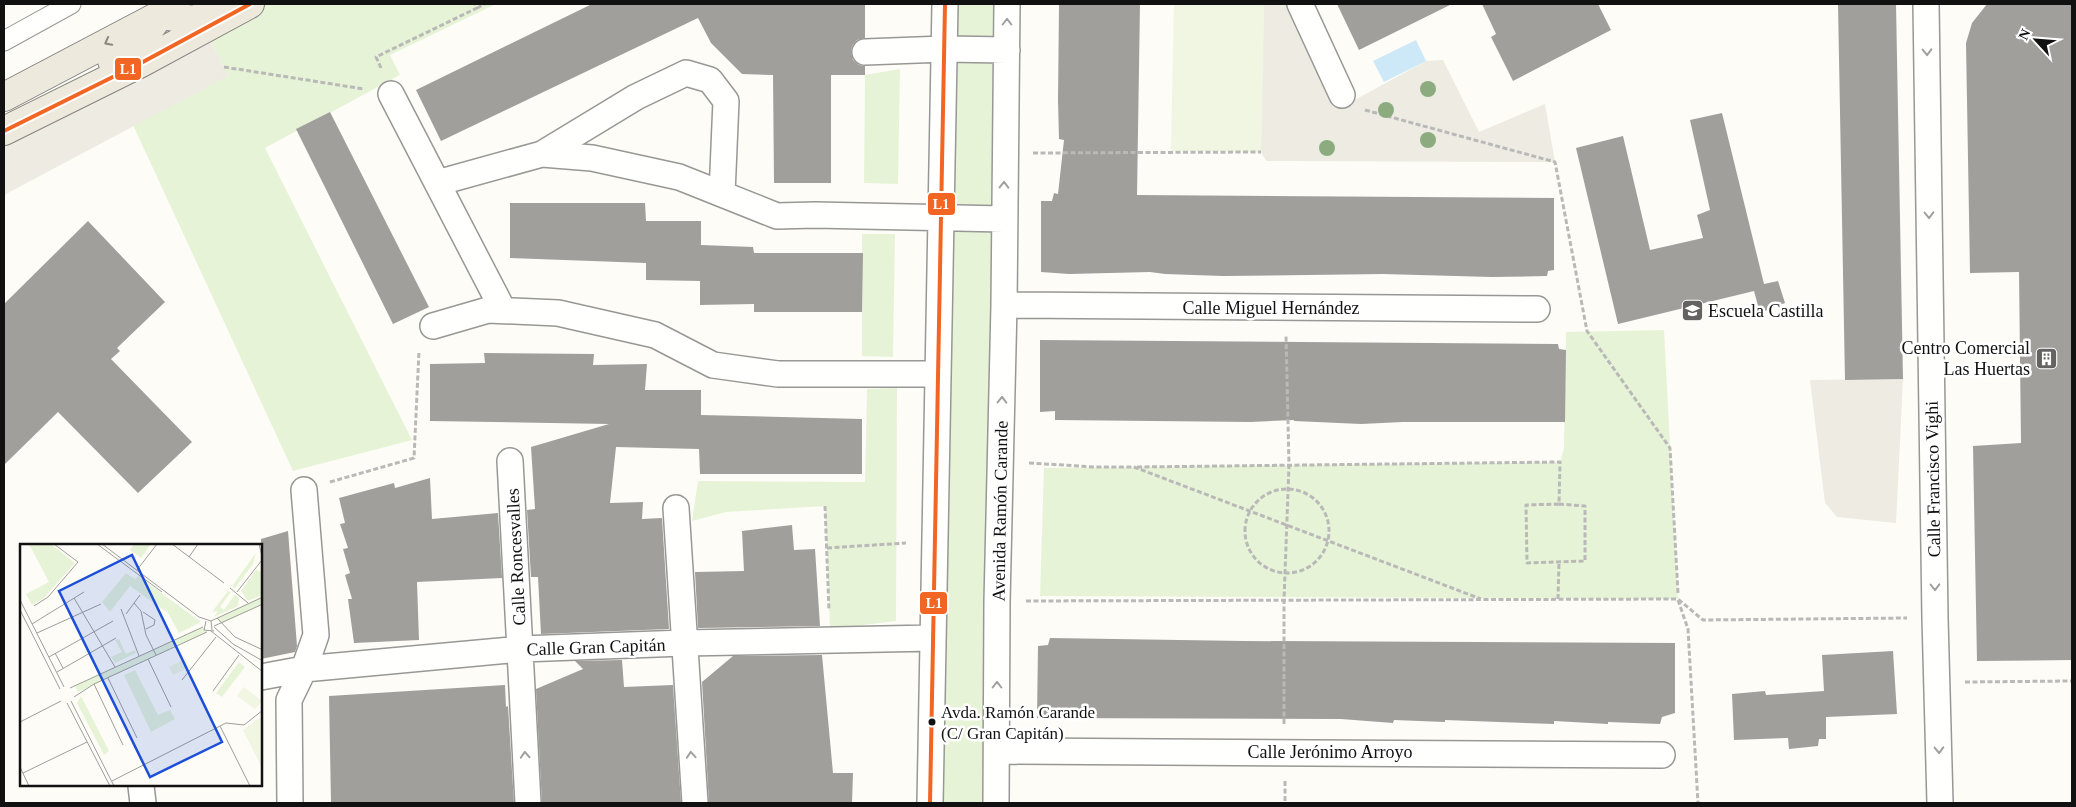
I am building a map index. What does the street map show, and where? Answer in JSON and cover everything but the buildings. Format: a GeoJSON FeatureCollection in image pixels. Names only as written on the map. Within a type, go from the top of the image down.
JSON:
{"type":"FeatureCollection","features":[{"type":"Feature","properties":{"kind":"main road"},"geometry":{"type":"LineString","coordinates":[[166,7],[195,20],[228,4]]}},
{"type":"Feature","properties":{"kind":"main road"},"geometry":{"type":"LineString","coordinates":[[4,131],[141,63],[250,4]]}},
{"type":"Feature","properties":{"kind":"main road"},"geometry":{"type":"LineString","coordinates":[[4,97],[166,7]]}},
{"type":"Feature","properties":{"kind":"main road"},"geometry":{"type":"LineString","coordinates":[[4,116],[135,50],[166,7]]}},
{"type":"Feature","properties":{"kind":"street"},"geometry":{"type":"LineString","coordinates":[[4,41],[71,4]]}},
{"type":"Feature","properties":{"kind":"street"},"geometry":{"type":"LineString","coordinates":[[930,803],[945,4]]}},
{"type":"Feature","properties":{"kind":"street","name":"Avenida Ramón Carande"},"geometry":{"type":"LineString","coordinates":[[996,803],[997,602],[1004,305],[1007,4]]}},
{"type":"Feature","properties":{"kind":"street"},"geometry":{"type":"LineString","coordinates":[[1300,4],[1342,95]]}},
{"type":"Feature","properties":{"kind":"street","name":"Calle Francisco Vighi"},"geometry":{"type":"LineString","coordinates":[[1926,4],[1935,618],[1940,803]]}},
{"type":"Feature","properties":{"kind":"street"},"geometry":{"type":"LineString","coordinates":[[865,52],[944,49],[1007,50]]}},
{"type":"Feature","properties":{"kind":"street"},"geometry":{"type":"LineString","coordinates":[[437,183],[542,154],[636,97],[686,72],[710,80],[726,101],[722,194]]}},
{"type":"Feature","properties":{"kind":"street"},"geometry":{"type":"LineString","coordinates":[[391,94],[503,310]]}},
{"type":"Feature","properties":{"kind":"street"},"geometry":{"type":"LineString","coordinates":[[542,154],[592,158],[679,177],[777,216],[815,214],[1004,219]]}},
{"type":"Feature","properties":{"kind":"street","name":"Calle Miguel Hernández"},"geometry":{"type":"LineString","coordinates":[[1004,305],[1537,309]]}},
{"type":"Feature","properties":{"kind":"street"},"geometry":{"type":"LineString","coordinates":[[433,326],[488,310],[558,313],[655,335],[713,365],[778,374],[937,374]]}},
{"type":"Feature","properties":{"kind":"street","name":"Calle Roncesvalles"},"geometry":{"type":"LineString","coordinates":[[510,461],[528,803]]}},
{"type":"Feature","properties":{"kind":"street"},"geometry":{"type":"LineString","coordinates":[[290,803],[289,700],[304,669],[316,635],[304,490]]}},
{"type":"Feature","properties":{"kind":"street"},"geometry":{"type":"LineString","coordinates":[[676,508],[695,803]]}},
{"type":"Feature","properties":{"kind":"street","name":"Calle Gran Capitán"},"geometry":{"type":"LineString","coordinates":[[262,677],[304,669],[521,649],[684,643],[932,638]]}},
{"type":"Feature","properties":{"kind":"street","name":"Calle Jerónimo Arroyo"},"geometry":{"type":"LineString","coordinates":[[997,750],[1662,754]]}},
{"type":"Feature","properties":{"kind":"street"},"geometry":{"type":"LineString","coordinates":[[140,787],[142,803]]}},
{"type":"Feature","properties":{"kind":"path"},"geometry":{"type":"LineString","coordinates":[[391,94],[376,57],[476,6],[485,4]]}},
{"type":"Feature","properties":{"kind":"path"},"geometry":{"type":"LineString","coordinates":[[224,67],[391,94]]}},
{"type":"Feature","properties":{"kind":"path"},"geometry":{"type":"LineString","coordinates":[[1005,153],[1261,152]]}},
{"type":"Feature","properties":{"kind":"path"},"geometry":{"type":"LineString","coordinates":[[1286,308],[1289,465],[1284,600],[1286,803]]}},
{"type":"Feature","properties":{"kind":"path"},"geometry":{"type":"LineString","coordinates":[[304,490],[414,458],[420,328],[433,326]]}},
{"type":"Feature","properties":{"kind":"path"},"geometry":{"type":"LineString","coordinates":[[1001,461],[1095,467],[1560,462],[1560,504]]}},
{"type":"Feature","properties":{"kind":"path"},"geometry":{"type":"LineString","coordinates":[[1134,467],[1483,600]]}},
{"type":"Feature","properties":{"kind":"path"},"geometry":{"type":"LineString","coordinates":[[1276,490],[1300,491],[1311,496],[1321,505],[1327,516],[1330,528],[1329,541],[1324,552],[1317,562],[1302,571],[1285,574],[1271,571],[1259,563],[1250,552],[1246,539],[1245,524],[1250,511],[1257,502],[1276,490]]}},
{"type":"Feature","properties":{"kind":"path"},"geometry":{"type":"LineString","coordinates":[[1560,504],[1584,506],[1585,561],[1527,563],[1526,505],[1560,504]]}},
{"type":"Feature","properties":{"kind":"path"},"geometry":{"type":"LineString","coordinates":[[825,506],[829,615]]}},
{"type":"Feature","properties":{"kind":"path"},"geometry":{"type":"LineString","coordinates":[[827,548],[911,543]]}},
{"type":"Feature","properties":{"kind":"path"},"geometry":{"type":"LineString","coordinates":[[1558,599],[1559,562]]}},
{"type":"Feature","properties":{"kind":"path"},"geometry":{"type":"LineString","coordinates":[[1678,599],[1688,629],[1698,803]]}},
{"type":"Feature","properties":{"kind":"path"},"geometry":{"type":"LineString","coordinates":[[997,602],[1678,599],[1703,620],[1935,618]]}},
{"type":"Feature","properties":{"kind":"path"},"geometry":{"type":"LineString","coordinates":[[1937,682],[2072,681]]}},
{"type":"Feature","properties":{"kind":"green space"},"geometry":{"type":"Polygon","coordinates":[[[267,4],[496,4],[390,55],[400,75],[265,148],[412,440],[293,471],[133,125],[228,76],[208,35],[267,4]]]}},
{"type":"Feature","properties":{"kind":"green space"},"geometry":{"type":"Polygon","coordinates":[[[945,4],[1007,4],[996,803],[934,803],[945,4]]]}},
{"type":"Feature","properties":{"kind":"green space"},"geometry":{"type":"Polygon","coordinates":[[[1174,4],[1264,4],[1261,152],[1171,151],[1174,4]]]}},
{"type":"Feature","properties":{"kind":"green space"},"geometry":{"type":"Polygon","coordinates":[[[900,69],[898,184],[864,183],[865,75],[900,69]]]}},
{"type":"Feature","properties":{"kind":"green space"},"geometry":{"type":"Polygon","coordinates":[[[862,234],[895,234],[893,357],[862,356],[862,234]]]}},
{"type":"Feature","properties":{"kind":"green space"},"geometry":{"type":"Polygon","coordinates":[[[1664,330],[1678,599],[1040,596],[1044,468],[1560,462],[1564,448],[1566,332],[1664,330]]]}},
{"type":"Feature","properties":{"kind":"green space"},"geometry":{"type":"Polygon","coordinates":[[[897,388],[896,621],[830,629],[825,506],[726,512],[692,521],[698,481],[865,482],[867,389],[897,388]]]}},
{"type":"Feature","properties":{"kind":"shaded area"},"geometry":{"type":"Polygon","coordinates":[[[1264,4],[1289,4],[1340,108],[1426,61],[1443,60],[1479,132],[1545,104],[1555,162],[1266,161],[1261,152],[1264,4]]]}},
{"type":"Feature","properties":{"kind":"shaded area"},"geometry":{"type":"Polygon","coordinates":[[[208,35],[228,76],[4,195],[4,141],[208,35]]]}},
{"type":"Feature","properties":{"kind":"shaded area"},"geometry":{"type":"Polygon","coordinates":[[[1903,379],[1896,523],[1837,517],[1825,503],[1810,380],[1903,379]]]}},
{"type":"Feature","properties":{"kind":"water"},"geometry":{"type":"Polygon","coordinates":[[[1416,40],[1426,61],[1384,82],[1373,61],[1416,40]]]}},
{"type":"Feature","properties":{"kind":"transit line","name":"L1"},"geometry":{"type":"LineString","coordinates":[[4,131],[141,63],[250,4]]}},
{"type":"Feature","properties":{"kind":"transit line","name":"L1"},"geometry":{"type":"LineString","coordinates":[[930,803],[945,4]]}},
{"type":"Feature","properties":{"kind":"place","name":"Escuela Castilla"},"geometry":{"type":"Point","coordinates":[1692,311]}},
{"type":"Feature","properties":{"kind":"place","name":"Centro Comercial Las Huertas"},"geometry":{"type":"Point","coordinates":[2046,358]}},
{"type":"Feature","properties":{"kind":"place","name":"Avda. Ramón Carande (C/ Gran Capitán)"},"geometry":{"type":"Point","coordinates":[932,722]}}]}
